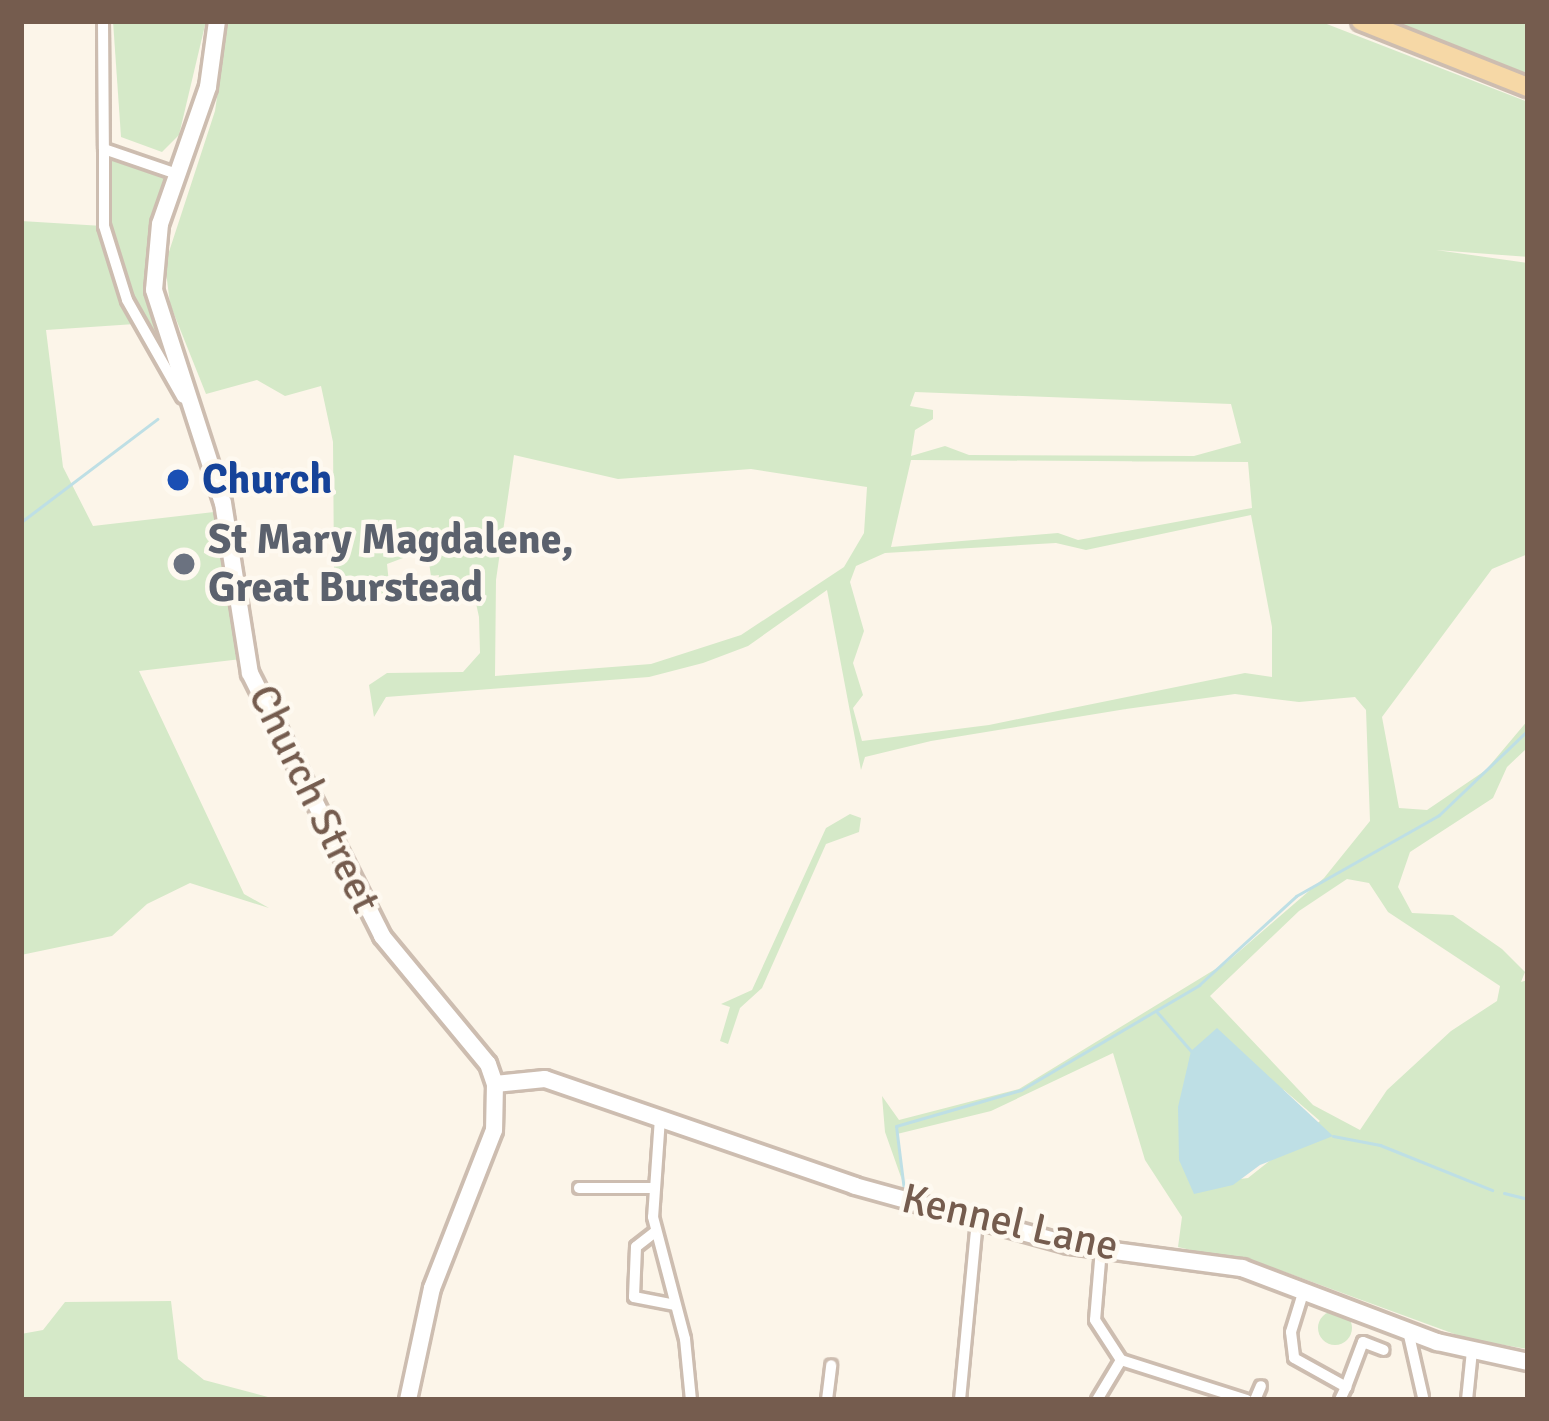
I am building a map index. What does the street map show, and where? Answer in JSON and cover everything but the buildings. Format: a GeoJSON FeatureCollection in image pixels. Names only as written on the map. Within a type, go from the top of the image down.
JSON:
{"type":"FeatureCollection","features":[{"type":"Feature","properties":{"kind":"main road"},"geometry":{"type":"LineString","coordinates":[[1361,21],[1528,87]]}},
{"type":"Feature","properties":{"kind":"street"},"geometry":{"type":"LineString","coordinates":[[103,21],[104,148],[99,197],[128,300],[194,411]]}},
{"type":"Feature","properties":{"kind":"street","name":"Church Street"},"geometry":{"type":"LineString","coordinates":[[217,21],[208,88],[160,224],[154,290],[223,503],[250,673],[268,718],[382,936],[488,1064],[495,1084]]}},
{"type":"Feature","properties":{"kind":"street"},"geometry":{"type":"LineString","coordinates":[[104,148],[177,174]]}},
{"type":"Feature","properties":{"kind":"street","name":"Kennel Lane"},"geometry":{"type":"LineString","coordinates":[[495,1084],[544,1078],[976,1220],[1101,1249],[1197,1258],[1304,1290],[1408,1331],[1528,1362]]}},
{"type":"Feature","properties":{"kind":"street"},"geometry":{"type":"LineString","coordinates":[[408,1400],[425,1307],[494,1130],[495,1084]]}},
{"type":"Feature","properties":{"kind":"street"},"geometry":{"type":"LineString","coordinates":[[660,1118],[652,1188],[655,1232],[675,1305],[692,1400]]}},
{"type":"Feature","properties":{"kind":"street"},"geometry":{"type":"LineString","coordinates":[[579,1188],[652,1188]]}},
{"type":"Feature","properties":{"kind":"street"},"geometry":{"type":"LineString","coordinates":[[960,1400],[976,1220]]}},
{"type":"Feature","properties":{"kind":"street"},"geometry":{"type":"LineString","coordinates":[[655,1232],[636,1247],[634,1298],[675,1305]]}},
{"type":"Feature","properties":{"kind":"street"},"geometry":{"type":"LineString","coordinates":[[1101,1249],[1095,1320],[1120,1360],[1251,1400],[1261,1386]]}},
{"type":"Feature","properties":{"kind":"street"},"geometry":{"type":"LineString","coordinates":[[1304,1290],[1291,1332],[1294,1358],[1343,1394],[1363,1342],[1384,1350]]}},
{"type":"Feature","properties":{"kind":"street"},"geometry":{"type":"LineString","coordinates":[[1408,1331],[1423,1397]]}},
{"type":"Feature","properties":{"kind":"street"},"geometry":{"type":"LineString","coordinates":[[1468,1400],[1472,1351]]}},
{"type":"Feature","properties":{"kind":"street"},"geometry":{"type":"LineString","coordinates":[[1097,1400],[1120,1360]]}},
{"type":"Feature","properties":{"kind":"street"},"geometry":{"type":"LineString","coordinates":[[827,1400],[831,1365]]}},
{"type":"Feature","properties":{"kind":"green space"},"geometry":{"type":"Polygon","coordinates":[[[113,21],[206,21],[179,135],[162,152],[121,137],[113,21]]]}},
{"type":"Feature","properties":{"kind":"green space"},"geometry":{"type":"Polygon","coordinates":[[[228,21],[1319,21],[1528,102],[1528,257],[1436,250],[1528,263],[1528,554],[1492,569],[1382,717],[1399,808],[1427,810],[1486,770],[1528,720],[1528,747],[1507,767],[1493,798],[1410,852],[1398,887],[1412,913],[1453,915],[1502,949],[1525,972],[1521,982],[1528,980],[1528,1349],[1468,1339],[1285,1272],[1178,1247],[1182,1217],[1145,1160],[1113,1053],[991,1111],[897,1134],[902,1180],[885,1132],[882,1096],[899,1120],[1019,1089],[1227,962],[1324,878],[1370,821],[1366,710],[1355,697],[1299,702],[1235,694],[1126,709],[931,741],[865,757],[861,770],[827,590],[748,646],[703,663],[649,677],[386,697],[374,717],[369,685],[387,673],[463,672],[480,653],[472,585],[437,588],[439,575],[431,576],[428,556],[419,552],[387,564],[390,593],[378,594],[374,576],[345,583],[334,570],[333,442],[321,386],[285,396],[257,380],[206,394],[170,304],[165,264],[215,111],[228,21]],[[915,392],[910,406],[933,410],[933,419],[915,430],[911,456],[945,446],[969,455],[1194,456],[1241,443],[1231,404],[915,392]],[[514,455],[496,580],[495,676],[651,664],[741,635],[844,567],[864,533],[867,487],[751,469],[618,479],[514,455]],[[911,460],[891,547],[1058,533],[1078,540],[1252,508],[1248,462],[911,460]],[[1251,515],[1086,550],[1056,543],[885,553],[856,566],[850,582],[864,631],[853,663],[863,695],[853,708],[862,741],[989,725],[1245,673],[1272,677],[1272,627],[1251,515]],[[1347,879],[1299,911],[1210,996],[1313,1105],[1360,1130],[1387,1090],[1451,1031],[1497,1001],[1500,986],[1388,912],[1369,883],[1347,879]],[[1188,1066],[1179,1159],[1224,1181],[1248,1178],[1320,1121],[1284,1090],[1188,1066]]]}},
{"type":"Feature","properties":{"kind":"green space"},"geometry":{"type":"Polygon","coordinates":[[[1383,21],[1528,21],[1528,77],[1469,52],[1383,21]]]}},
{"type":"Feature","properties":{"kind":"green space"},"geometry":{"type":"Polygon","coordinates":[[[104,149],[177,174],[154,260],[194,411],[135,324],[46,330],[63,467],[93,526],[214,512],[250,658],[139,671],[244,894],[269,908],[190,883],[147,904],[112,936],[21,955],[21,221],[103,226],[104,149]]]}},
{"type":"Feature","properties":{"kind":"green space"},"geometry":{"type":"Polygon","coordinates":[[[850,814],[861,818],[859,832],[826,844],[762,988],[740,1008],[728,1044],[720,1041],[730,1007],[721,1004],[752,990],[826,828],[850,814]]]}},
{"type":"Feature","properties":{"kind":"green space"},"geometry":{"type":"Polygon","coordinates":[[[171,1301],[178,1359],[204,1380],[279,1400],[21,1400],[21,1334],[43,1330],[65,1302],[171,1301]]]}},
{"type":"Feature","properties":{"kind":"green space"},"geometry":{"type":"Polygon","coordinates":[[[1335,1311],[1347,1316],[1352,1328],[1347,1340],[1335,1345],[1323,1340],[1318,1328],[1323,1316],[1335,1311]]]}},
{"type":"Feature","properties":{"kind":"water"},"geometry":{"type":"Polygon","coordinates":[[[1217,1028],[1333,1136],[1260,1165],[1233,1185],[1194,1194],[1179,1160],[1178,1107],[1191,1051],[1217,1028]]]}},
{"type":"Feature","properties":{"kind":"waterway"},"geometry":{"type":"LineString","coordinates":[[21,522],[157,419]]}},
{"type":"Feature","properties":{"kind":"waterway"},"geometry":{"type":"LineString","coordinates":[[904,1190],[896,1126],[1021,1090],[1199,985],[1296,896],[1439,815],[1528,730]]}},
{"type":"Feature","properties":{"kind":"waterway"},"geometry":{"type":"LineString","coordinates":[[1157,1012],[1191,1051]]}},
{"type":"Feature","properties":{"kind":"waterway"},"geometry":{"type":"LineString","coordinates":[[1333,1136],[1380,1145],[1492,1190]]}},
{"type":"Feature","properties":{"kind":"waterway"},"geometry":{"type":"LineString","coordinates":[[1504,1193],[1528,1199]]}},
{"type":"Feature","properties":{"kind":"place","name":"Church"},"geometry":{"type":"Point","coordinates":[178,480]}},
{"type":"Feature","properties":{"kind":"place","name":"St Mary Magdalene, Great Burstead"},"geometry":{"type":"Point","coordinates":[184,564]}}]}
